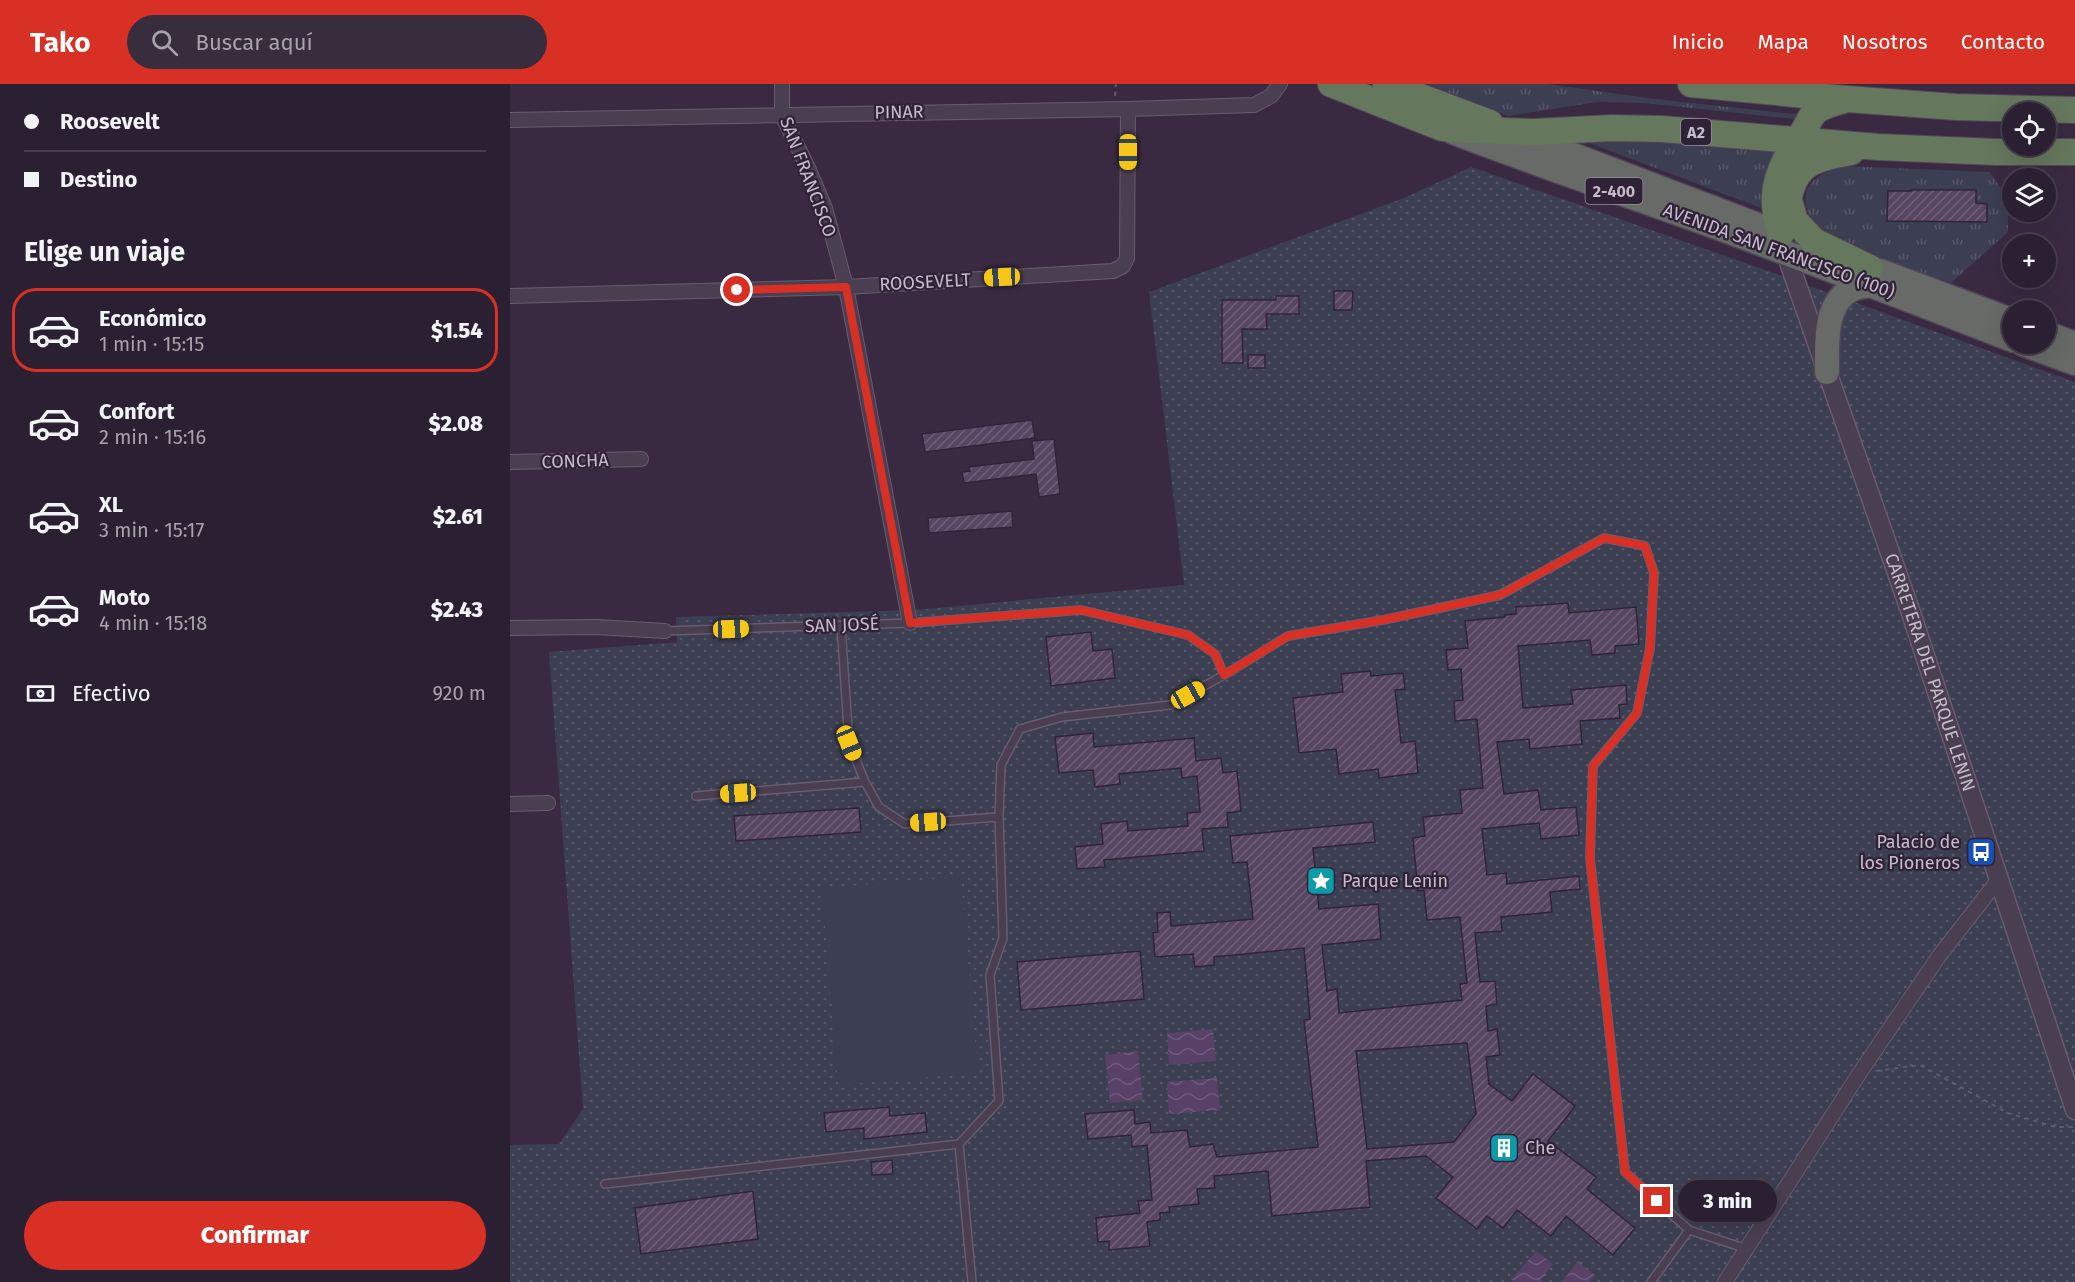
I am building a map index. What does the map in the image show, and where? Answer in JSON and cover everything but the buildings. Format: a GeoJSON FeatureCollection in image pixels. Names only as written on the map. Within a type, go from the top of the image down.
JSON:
{"type":"FeatureCollection","features":[{"type":"Feature","properties":{"kind":"highway","name":"A2"},"geometry":{"type":"LineString","coordinates":[[1331,84],[1442,128],[1513,132],[1612,128],[1662,129],[1878,147],[1996,152],[2075,152]]}},
{"type":"Feature","properties":{"kind":"highway","name":"2-400"},"geometry":{"type":"LineString","coordinates":[[1386,84],[1513,132]]}},
{"type":"Feature","properties":{"kind":"highway"},"geometry":{"type":"LineString","coordinates":[[1691,84],[1956,107],[2075,110]]}},
{"type":"Feature","properties":{"kind":"highway"},"geometry":{"type":"LineString","coordinates":[[1783,243],[1774,211],[1774,190],[1785,159],[1799,140],[1811,115],[1824,106],[1847,99]]}},
{"type":"Feature","properties":{"kind":"highway","name":"AVENIDA SAN FRANCISCO (100)"},"geometry":{"type":"LineString","coordinates":[[1442,128],[1543,166],[1783,243]]}},
{"type":"Feature","properties":{"kind":"highway","name":"AVENIDA SAN FRANCISCO (100)"},"geometry":{"type":"LineString","coordinates":[[1513,132],[1783,243],[1872,276],[2002,317]]}},
{"type":"Feature","properties":{"kind":"highway"},"geometry":{"type":"LineString","coordinates":[[1783,243],[1794,179],[1808,165],[1827,157],[1878,147]]}},
{"type":"Feature","properties":{"kind":"highway"},"geometry":{"type":"LineString","coordinates":[[1789,200],[1795,221],[1814,241],[1872,276],[1838,301],[1834,308],[1828,329],[1827,372]]}},
{"type":"Feature","properties":{"kind":"highway","name":"AVENIDA SAN FRANCISCO (100)"},"geometry":{"type":"LineString","coordinates":[[1872,276],[2002,335]]}},
{"type":"Feature","properties":{"kind":"highway"},"geometry":{"type":"LineString","coordinates":[[2056,337],[2075,344]]}},
{"type":"Feature","properties":{"kind":"highway"},"geometry":{"type":"LineString","coordinates":[[2050,354],[2075,363]]}},
{"type":"Feature","properties":{"kind":"street","name":"SAN FRANCISCO"},"geometry":{"type":"LineString","coordinates":[[782,84],[782,115],[825,208],[846,287],[910,623]]}},
{"type":"Feature","properties":{"kind":"street","name":"PINAR"},"geometry":{"type":"LineString","coordinates":[[510,120],[1254,105],[1271,96],[1280,84]]}},
{"type":"Feature","properties":{"kind":"street","name":"ROOSEVELT"},"geometry":{"type":"LineString","coordinates":[[510,296],[846,287],[1113,271],[1123,266],[1127,258],[1128,109]]}},
{"type":"Feature","properties":{"kind":"street","name":"CARRETERA DEL PARQUE LENIN"},"geometry":{"type":"LineString","coordinates":[[1783,243],[1908,602],[2073,1103]]}},
{"type":"Feature","properties":{"kind":"street","name":"CONCHA"},"geometry":{"type":"LineString","coordinates":[[510,462],[641,459]]}},
{"type":"Feature","properties":{"kind":"street","name":"SAN JOSÉ"},"geometry":{"type":"LineString","coordinates":[[510,628],[596,627],[666,631]]}},
{"type":"Feature","properties":{"kind":"street"},"geometry":{"type":"LineString","coordinates":[[510,804],[548,803]]}},
{"type":"Feature","properties":{"kind":"street"},"geometry":{"type":"LineString","coordinates":[[1725,1282],[1858,1074],[1939,956],[1999,879]]}},
{"type":"Feature","properties":{"kind":"lane"},"geometry":{"type":"LineString","coordinates":[[605,1184],[959,1144],[999,1101],[990,975],[1003,938],[999,817],[1001,765],[1020,729],[1062,717],[1170,705],[1288,636],[1383,620],[1500,595],[1604,538],[1645,546],[1654,573],[1650,648],[1637,713],[1593,766],[1590,858],[1625,1172],[1689,1230],[1747,1249]]}},
{"type":"Feature","properties":{"kind":"lane","name":"SAN JOSÉ"},"geometry":{"type":"LineString","coordinates":[[666,631],[910,623],[1081,610],[1188,635],[1215,654],[1224,675]]}},
{"type":"Feature","properties":{"kind":"lane"},"geometry":{"type":"LineString","coordinates":[[841,626],[849,743],[865,782],[879,807],[905,824],[999,817]]}},
{"type":"Feature","properties":{"kind":"lane"},"geometry":{"type":"LineString","coordinates":[[696,796],[865,782]]}},
{"type":"Feature","properties":{"kind":"lane"},"geometry":{"type":"LineString","coordinates":[[959,1144],[972,1282]]}},
{"type":"Feature","properties":{"kind":"lane"},"geometry":{"type":"LineString","coordinates":[[1651,1282],[1689,1230]]}},
{"type":"Feature","properties":{"kind":"path"},"geometry":{"type":"LineString","coordinates":[[1858,1074],[1920,1065],[2008,1113],[2056,1127],[2075,1127]]}},
{"type":"Feature","properties":{"kind":"green space"},"geometry":{"type":"Polygon","coordinates":[[[1426,84],[1548,84],[1655,99],[1803,115],[1803,120],[1645,103],[1597,102],[1508,116],[1426,84]]]}},
{"type":"Feature","properties":{"kind":"green space"},"geometry":{"type":"Polygon","coordinates":[[[1647,138],[1781,151],[1769,211],[1584,141],[1647,138]]]}},
{"type":"Feature","properties":{"kind":"green space"},"geometry":{"type":"Polygon","coordinates":[[[1843,166],[1990,172],[2002,190],[2002,222],[2008,222],[2008,232],[2002,234],[2002,237],[1951,283],[1839,241],[1815,225],[1806,207],[1806,196],[1814,180],[1843,166]]]}},
{"type":"Feature","properties":{"kind":"green space","name":"Parque Lenin"},"geometry":{"type":"Polygon","coordinates":[[[1471,167],[2075,382],[2075,1282],[510,1282],[510,1145],[559,1144],[583,1109],[549,652],[677,642],[676,617],[915,610],[1184,585],[1149,292],[1404,198],[1471,167]]]}},
{"type":"Feature","properties":{"kind":"green space"},"geometry":{"type":"Polygon","coordinates":[[[961,877],[978,1073],[838,1085],[822,888],[961,877]]]}},
{"type":"Feature","properties":{"kind":"water"},"geometry":{"type":"Polygon","coordinates":[[[1213,1029],[1216,1061],[1169,1065],[1167,1033],[1213,1029]]]}},
{"type":"Feature","properties":{"kind":"water"},"geometry":{"type":"Polygon","coordinates":[[[1138,1051],[1143,1100],[1110,1103],[1105,1055],[1138,1051]]]}},
{"type":"Feature","properties":{"kind":"water"},"geometry":{"type":"Polygon","coordinates":[[[1217,1078],[1220,1110],[1169,1114],[1167,1082],[1217,1078]]]}},
{"type":"Feature","properties":{"kind":"water"},"geometry":{"type":"Polygon","coordinates":[[[1536,1251],[1553,1264],[1541,1280],[1543,1282],[1514,1282],[1511,1280],[1536,1251]]]}},
{"type":"Feature","properties":{"kind":"water"},"geometry":{"type":"Polygon","coordinates":[[[1578,1261],[1595,1276],[1589,1282],[1562,1282],[1578,1261]]]}},
{"type":"Feature","properties":{"kind":"place","name":"Palacio de los Pioneros"},"geometry":{"type":"Point","coordinates":[1981,852]}},
{"type":"Feature","properties":{"kind":"place","name":"Parque Lenin"},"geometry":{"type":"Point","coordinates":[1321,881]}},
{"type":"Feature","properties":{"kind":"place","name":"Che"},"geometry":{"type":"Point","coordinates":[1504,1148]}},
{"type":"Feature","properties":{"kind":"route"},"geometry":{"type":"LineString","coordinates":[[737,290],[846,287],[910,623],[1081,610],[1188,635],[1215,654],[1224,675],[1288,636],[1383,620],[1500,595],[1604,538],[1645,546],[1654,573],[1650,648],[1637,713],[1593,766],[1590,858],[1625,1172],[1657,1201]]}}]}
